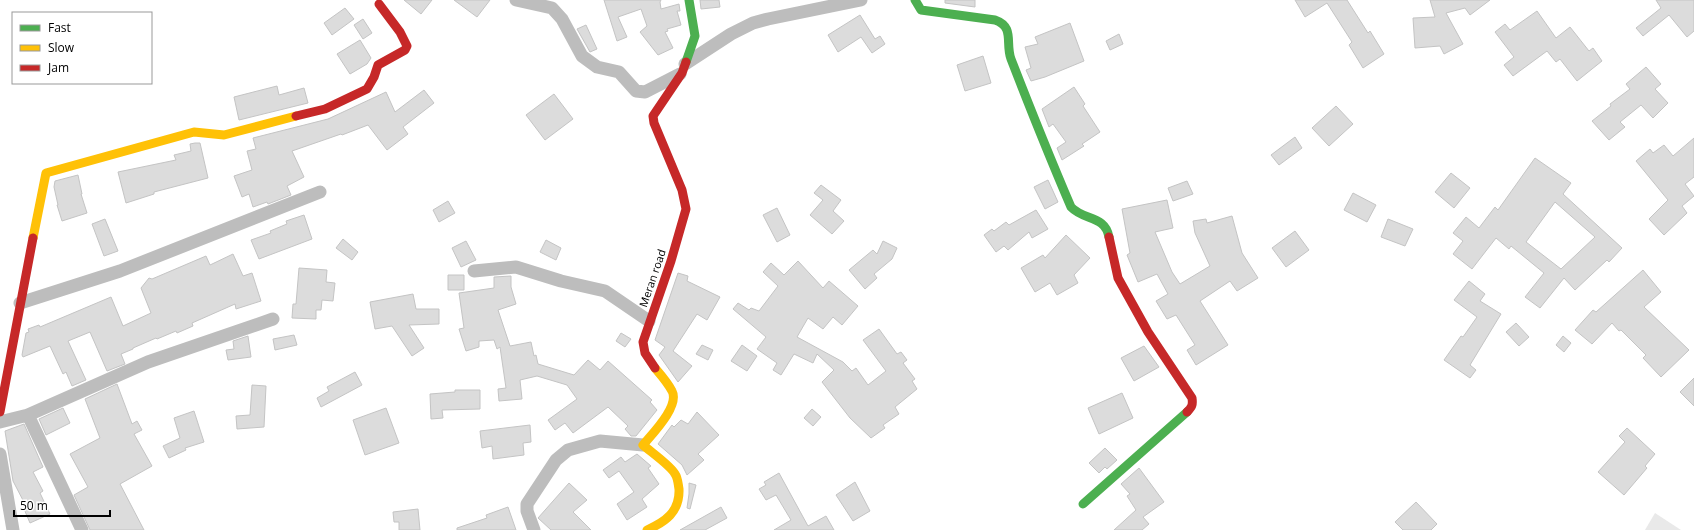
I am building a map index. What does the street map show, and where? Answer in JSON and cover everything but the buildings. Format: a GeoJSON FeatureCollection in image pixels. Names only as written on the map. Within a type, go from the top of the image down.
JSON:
{"type":"FeatureCollection","features":[{"type":"Feature","properties":{"kind":"street"},"geometry":{"type":"LineString","coordinates":[[516,0],[552,8],[562,19],[582,56],[597,67],[620,72],[636,91],[644,92],[684,68],[731,34],[753,23],[768,18],[861,0]]}},
{"type":"Feature","properties":{"kind":"street","name":"Meran road"},"geometry":{"type":"LineString","coordinates":[[643,445],[672,407],[675,398],[674,392],[645,353],[643,342],[649,321],[671,262],[686,209],[682,190],[654,123],[653,116],[684,68],[695,36],[689,0]]}},
{"type":"Feature","properties":{"kind":"street"},"geometry":{"type":"LineString","coordinates":[[915,0],[921,10],[995,20],[1003,23],[1007,28],[1009,54],[1071,207],[1075,213],[1099,220],[1105,224],[1108,230],[1118,278],[1148,332],[1192,398],[1193,403],[1191,408],[1084,504]]}},
{"type":"Feature","properties":{"kind":"street"},"geometry":{"type":"LineString","coordinates":[[0,412],[46,173],[194,132],[224,135],[318,111],[367,89],[378,66],[405,50],[407,46],[400,32],[379,4]]}},
{"type":"Feature","properties":{"kind":"street"},"geometry":{"type":"LineString","coordinates":[[20,303],[120,271],[320,192]]}},
{"type":"Feature","properties":{"kind":"street"},"geometry":{"type":"LineString","coordinates":[[474,271],[516,267],[561,281],[605,291],[649,321]]}},
{"type":"Feature","properties":{"kind":"street"},"geometry":{"type":"LineString","coordinates":[[0,422],[28,415],[148,362],[273,319]]}},
{"type":"Feature","properties":{"kind":"street"},"geometry":{"type":"LineString","coordinates":[[28,415],[82,530]]}},
{"type":"Feature","properties":{"kind":"street"},"geometry":{"type":"LineString","coordinates":[[534,530],[526,511],[527,504],[556,460],[568,450],[600,441],[643,445],[675,473],[679,485],[679,497],[674,512],[661,523],[647,530]]}},
{"type":"Feature","properties":{"kind":"street"},"geometry":{"type":"LineString","coordinates":[[0,454],[13,530]]}},
{"type":"Feature","properties":{"kind":"shaded area"},"geometry":{"type":"Polygon","coordinates":[[[1655,513],[1681,530],[1645,530],[1655,513]]]}},
{"type":"Feature","properties":{"kind":"traffic: fast"},"geometry":{"type":"LineString","coordinates":[[686,62],[695,36],[689,0]]}},
{"type":"Feature","properties":{"kind":"traffic: fast"},"geometry":{"type":"LineString","coordinates":[[915,0],[921,10],[995,20],[1005,27],[1008,36],[1009,53],[1011,59],[1071,207],[1103,225],[1107,230],[1109,237]]}},
{"type":"Feature","properties":{"kind":"traffic: fast"},"geometry":{"type":"LineString","coordinates":[[1083,504],[1187,412]]}},
{"type":"Feature","properties":{"kind":"traffic: slow"},"geometry":{"type":"LineString","coordinates":[[33,238],[46,173],[194,132],[224,135],[296,116]]}},
{"type":"Feature","properties":{"kind":"traffic: slow"},"geometry":{"type":"LineString","coordinates":[[647,530],[665,520],[670,515],[674,510],[679,497],[677,479],[673,471],[643,445],[664,420],[672,404],[672,391],[655,368]]}},
{"type":"Feature","properties":{"kind":"traffic: jam"},"geometry":{"type":"LineString","coordinates":[[296,116],[325,109],[367,89],[374,77],[378,65],[405,50],[407,46],[400,32],[379,4]]}},
{"type":"Feature","properties":{"kind":"traffic: jam"},"geometry":{"type":"LineString","coordinates":[[655,368],[645,353],[643,342],[671,261],[686,209],[682,190],[654,123],[653,116],[682,73],[686,62]]}},
{"type":"Feature","properties":{"kind":"traffic: jam"},"geometry":{"type":"LineString","coordinates":[[1109,237],[1118,278],[1148,332],[1192,398],[1192,406],[1187,412]]}},
{"type":"Feature","properties":{"kind":"traffic: jam"},"geometry":{"type":"LineString","coordinates":[[0,412],[33,238]]}}]}
